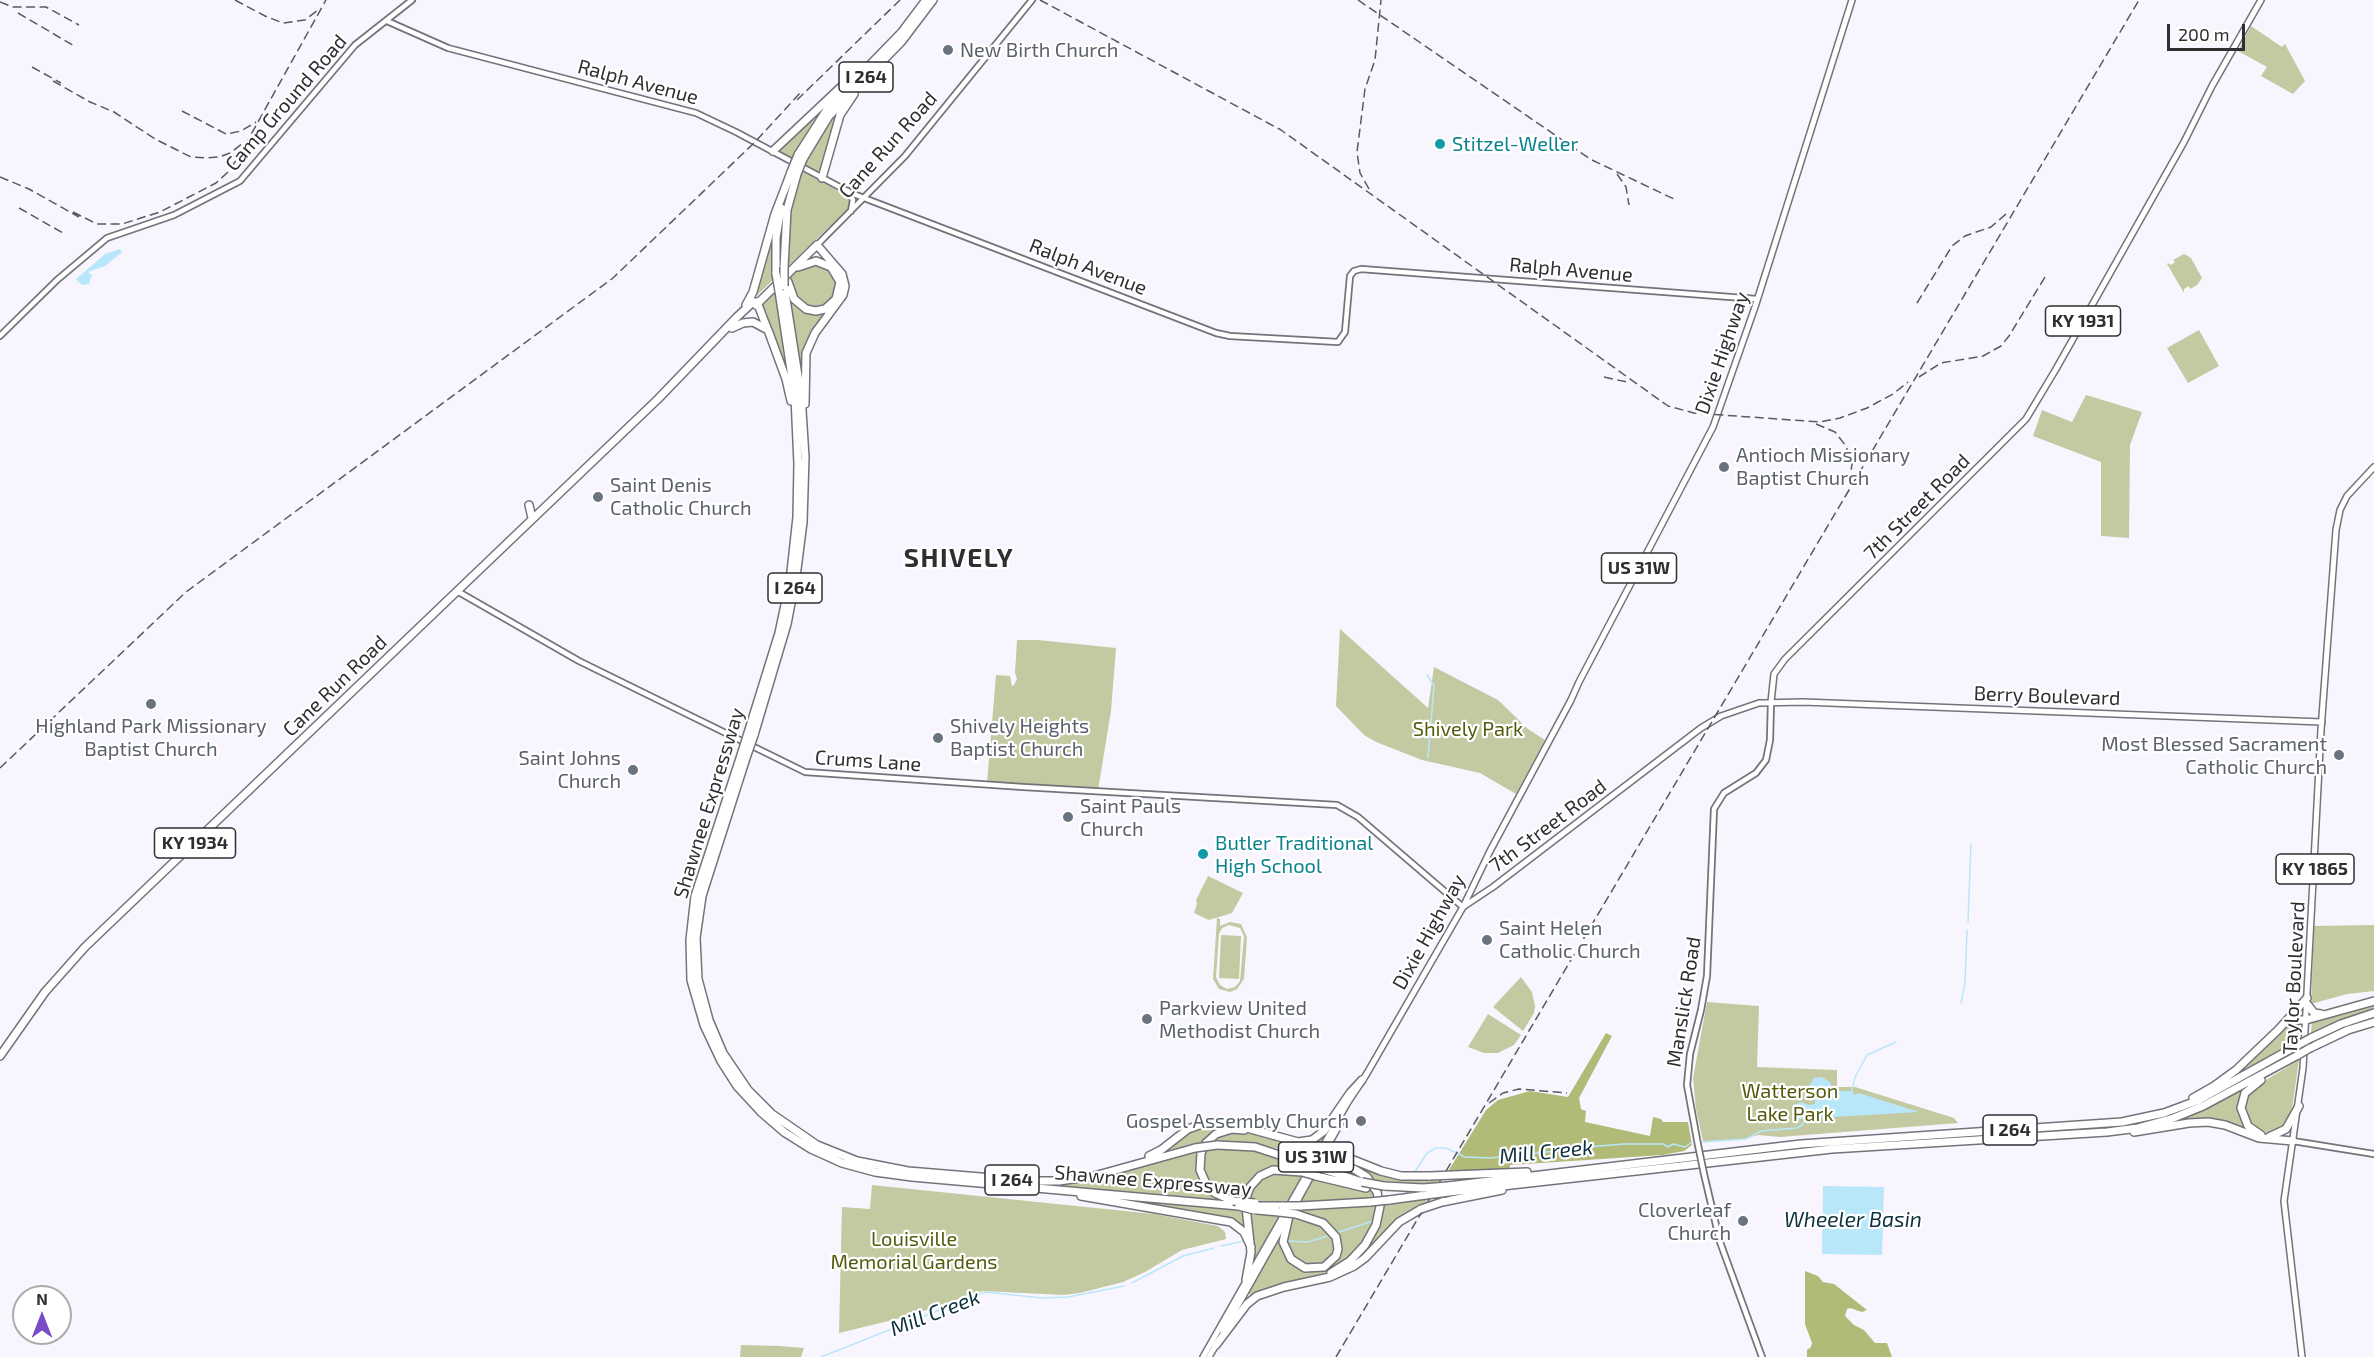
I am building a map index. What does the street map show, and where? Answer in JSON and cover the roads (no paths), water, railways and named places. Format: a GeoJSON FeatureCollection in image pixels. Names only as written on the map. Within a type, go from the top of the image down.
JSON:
{"type":"FeatureCollection","features":[{"type":"Feature","properties":{"kind":"highway","name":"Shawnee Expressway"},"geometry":{"type":"LineString","coordinates":[[926,0],[901,33],[864,69],[819,119],[785,188],[776,238],[777,274],[784,287],[800,389],[803,522],[795,586],[780,652],[751,734],[702,896],[694,972],[712,1044],[737,1086],[769,1120],[851,1166],[888,1174],[1279,1208]]}},
{"type":"Feature","properties":{"kind":"highway","name":"Shawnee Expressway"},"geometry":{"type":"LineString","coordinates":[[801,157],[829,117],[915,27],[933,0]]}},
{"type":"Feature","properties":{"kind":"highway"},"geometry":{"type":"LineString","coordinates":[[773,151],[840,88],[864,69]]}},
{"type":"Feature","properties":{"kind":"highway"},"geometry":{"type":"LineString","coordinates":[[822,178],[840,115],[874,69]]}},
{"type":"Feature","properties":{"kind":"highway","name":"Shawnee Expressway"},"geometry":{"type":"LineString","coordinates":[[794,173],[787,210],[787,269],[784,287],[795,417],[800,434]]}},
{"type":"Feature","properties":{"kind":"highway"},"geometry":{"type":"LineString","coordinates":[[737,317],[749,302],[753,292],[775,214],[785,188]]}},
{"type":"Feature","properties":{"kind":"highway"},"geometry":{"type":"LineString","coordinates":[[802,424],[805,420],[805,362],[808,346],[841,300],[845,289],[841,271],[817,245]]}},
{"type":"Feature","properties":{"kind":"highway","name":"Cane Run Road"},"geometry":{"type":"LineString","coordinates":[[0,1056],[29,1013],[73,960],[732,328],[787,269],[817,245]]}},
{"type":"Feature","properties":{"kind":"highway"},"geometry":{"type":"LineString","coordinates":[[784,287],[799,305],[809,310],[827,308],[834,302],[839,292],[838,276],[826,264],[811,262],[787,269]]}},
{"type":"Feature","properties":{"kind":"highway","name":"Cane Run Road"},"geometry":{"type":"LineString","coordinates":[[706,351],[737,317],[753,302],[757,302]]}},
{"type":"Feature","properties":{"kind":"highway"},"geometry":{"type":"LineString","coordinates":[[757,302],[786,379],[795,417]]}},
{"type":"Feature","properties":{"kind":"highway"},"geometry":{"type":"LineString","coordinates":[[732,328],[742,323],[753,322],[768,330]]}},
{"type":"Feature","properties":{"kind":"highway"},"geometry":{"type":"LineString","coordinates":[[529,505],[532,518]]}},
{"type":"Feature","properties":{"kind":"highway"},"geometry":{"type":"LineString","coordinates":[[2100,1124],[2167,1108],[2197,1096],[2229,1075],[2307,1001],[2314,1013],[2324,1014]]}},
{"type":"Feature","properties":{"kind":"highway"},"geometry":{"type":"LineString","coordinates":[[2278,1030],[2290,1021],[2306,1020],[2374,1001]]}},
{"type":"Feature","properties":{"kind":"highway","name":"I 264"},"geometry":{"type":"LineString","coordinates":[[1449,1189],[1559,1173],[1810,1144],[2100,1124],[2148,1118],[2187,1105],[2221,1089],[2311,1038],[2341,1024],[2374,1013]]}},
{"type":"Feature","properties":{"kind":"highway","name":"I 264"},"geometry":{"type":"LineString","coordinates":[[1279,1208],[1389,1200],[1425,1191],[1570,1179],[1832,1149],[2107,1132],[2155,1124],[2188,1113],[2310,1048],[2348,1030],[2374,1022]]}},
{"type":"Feature","properties":{"kind":"highway"},"geometry":{"type":"LineString","coordinates":[[2293,1141],[2255,1133],[2245,1122],[2241,1112],[2243,1098],[2252,1085],[2297,1059],[2298,1055]]}},
{"type":"Feature","properties":{"kind":"highway"},"geometry":{"type":"LineString","coordinates":[[1235,1204],[1212,1191],[1202,1176],[1200,1159],[1206,1143],[1216,1134],[1232,1129],[1302,1142],[1317,1138],[1362,1080]]}},
{"type":"Feature","properties":{"kind":"highway"},"geometry":{"type":"LineString","coordinates":[[2269,1137],[2289,1126],[2299,1106]]}},
{"type":"Feature","properties":{"kind":"highway"},"geometry":{"type":"LineString","coordinates":[[1119,1169],[1153,1154],[1188,1129],[1206,1122],[1225,1122],[1273,1136]]}},
{"type":"Feature","properties":{"kind":"highway"},"geometry":{"type":"LineString","coordinates":[[2107,1132],[2139,1132],[2208,1122],[2225,1125],[2259,1138],[2293,1141]]}},
{"type":"Feature","properties":{"kind":"highway"},"geometry":{"type":"LineString","coordinates":[[1328,1144],[1336,1153],[1381,1171],[1401,1176],[1559,1173]]}},
{"type":"Feature","properties":{"kind":"highway","name":"Shawnee Expressway"},"geometry":{"type":"LineString","coordinates":[[828,1154],[895,1169],[1029,1181],[1072,1180],[1195,1148],[1217,1145],[1247,1146],[1284,1152],[1324,1165]]}},
{"type":"Feature","properties":{"kind":"highway"},"geometry":{"type":"LineString","coordinates":[[1216,1346],[1247,1304],[1265,1292],[1320,1277],[1343,1266],[1365,1245],[1377,1220],[1379,1197],[1370,1180],[1358,1170],[1324,1165]]}},
{"type":"Feature","properties":{"kind":"highway","name":"I 264"},"geometry":{"type":"LineString","coordinates":[[1324,1165],[1364,1185],[1425,1191]]}},
{"type":"Feature","properties":{"kind":"highway"},"geometry":{"type":"LineString","coordinates":[[1245,1280],[1251,1247],[1246,1200],[1250,1186],[1260,1176],[1273,1170],[1287,1170],[1364,1185]]}},
{"type":"Feature","properties":{"kind":"highway"},"geometry":{"type":"LineString","coordinates":[[1288,1286],[1330,1277],[1354,1266],[1365,1258],[1399,1222],[1421,1209],[1442,1202],[1570,1179]]}},
{"type":"Feature","properties":{"kind":"highway"},"geometry":{"type":"LineString","coordinates":[[1054,1190],[1231,1222],[1244,1232],[1251,1247]]}},
{"type":"Feature","properties":{"kind":"highway"},"geometry":{"type":"LineString","coordinates":[[1279,1208],[1292,1215],[1323,1223],[1336,1237],[1338,1249],[1336,1256],[1324,1267],[1305,1268],[1291,1259],[1283,1242],[1292,1215]]}},
{"type":"Feature","properties":{"kind":"main road","name":"Camp Ground Road"},"geometry":{"type":"LineString","coordinates":[[0,336],[61,276],[107,238],[174,215],[240,181],[355,45],[412,0]]}},
{"type":"Feature","properties":{"kind":"main road","name":"Cane Run Road"},"geometry":{"type":"LineString","coordinates":[[817,245],[909,152],[1032,0]]}},
{"type":"Feature","properties":{"kind":"main road","name":"Dixie Highway"},"geometry":{"type":"LineString","coordinates":[[1209,1357],[1292,1215],[1362,1080],[1463,907],[1490,851],[1713,428],[1757,299],[1852,0]]}},
{"type":"Feature","properties":{"kind":"main road","name":"7th Street Road"},"geometry":{"type":"LineString","coordinates":[[1463,907],[1493,887],[1701,728],[1729,713],[1759,703],[1771,702],[1774,674],[1785,659],[2026,419],[2184,142],[2212,86],[2261,0]]}},
{"type":"Feature","properties":{"kind":"main road","name":"Ralph Avenue"},"geometry":{"type":"LineString","coordinates":[[387,21],[448,48],[696,113],[848,191],[1230,336],[1338,342],[1345,332],[1350,276],[1354,271],[1361,269],[1757,299]]}},
{"type":"Feature","properties":{"kind":"main road"},"geometry":{"type":"LineString","coordinates":[[848,191],[853,200],[851,212]]}},
{"type":"Feature","properties":{"kind":"main road","name":"Taylor Boulevard"},"geometry":{"type":"LineString","coordinates":[[2302,1357],[2284,1201],[2299,1106],[2306,1020],[2322,722],[2337,524],[2340,510],[2347,496],[2374,467]]}},
{"type":"Feature","properties":{"kind":"main road","name":"Crums Lane"},"geometry":{"type":"LineString","coordinates":[[457,591],[579,661],[805,771],[1023,788],[1338,805],[1352,813],[1463,907]]}},
{"type":"Feature","properties":{"kind":"main road","name":"Berry Boulevard"},"geometry":{"type":"LineString","coordinates":[[1771,702],[2322,722]]}},
{"type":"Feature","properties":{"kind":"main road","name":"Manslick Road"},"geometry":{"type":"LineString","coordinates":[[1762,1357],[1720,1242],[1687,1085],[1690,1054],[1707,976],[1714,809],[1724,793],[1756,773],[1766,760],[1770,740],[1771,702]]}},
{"type":"Feature","properties":{"kind":"main road","name":"Dixie Highway"},"geometry":{"type":"LineString","coordinates":[[1203,1357],[1245,1280],[1351,1100]]}},
{"type":"Feature","properties":{"kind":"main road"},"geometry":{"type":"LineString","coordinates":[[2293,1141],[2374,1154]]}},
{"type":"Feature","properties":{"kind":"water"},"geometry":{"type":"Polygon","coordinates":[[[120,249],[122,252],[105,266],[88,272],[92,275],[89,284],[82,285],[76,279],[105,254],[120,249]]]}},
{"type":"Feature","properties":{"kind":"water"},"geometry":{"type":"Polygon","coordinates":[[[1822,1077],[1830,1082],[1836,1091],[1852,1091],[1855,1095],[1859,1093],[1919,1112],[1799,1119],[1794,1113],[1794,1105],[1802,1102],[1808,1105],[1815,1104],[1815,1097],[1810,1094],[1809,1086],[1814,1078],[1822,1077]]]}},
{"type":"Feature","properties":{"kind":"water","name":"Wheeler Basin"},"geometry":{"type":"Polygon","coordinates":[[[1823,1186],[1884,1187],[1882,1255],[1822,1254],[1823,1186]]]}},
{"type":"Feature","properties":{"kind":"waterway"},"geometry":{"type":"LineString","coordinates":[[1427,675],[1434,685],[1428,758]]}},
{"type":"Feature","properties":{"kind":"waterway","name":"Mill Creek"},"geometry":{"type":"LineString","coordinates":[[1968,922],[1971,844]]}},
{"type":"Feature","properties":{"kind":"waterway","name":"Mill Creek"},"geometry":{"type":"LineString","coordinates":[[1961,1003],[1965,982],[1967,930]]}},
{"type":"Feature","properties":{"kind":"waterway","name":"Mill Creek"},"geometry":{"type":"LineString","coordinates":[[1852,1091],[1855,1077],[1867,1055],[1896,1042]]}},
{"type":"Feature","properties":{"kind":"waterway","name":"Mill Creek"},"geometry":{"type":"LineString","coordinates":[[1702,1142],[1746,1139],[1761,1131],[1797,1128],[1807,1118]]}},
{"type":"Feature","properties":{"kind":"waterway","name":"Mill Creek"},"geometry":{"type":"LineString","coordinates":[[1414,1173],[1427,1153],[1436,1148],[1446,1148],[1465,1157],[1490,1158],[1575,1151],[1587,1147],[1624,1144],[1663,1144],[1668,1147],[1673,1144],[1685,1147],[1692,1142]]}},
{"type":"Feature","properties":{"kind":"waterway","name":"Mill Creek"},"geometry":{"type":"LineString","coordinates":[[1336,1233],[1373,1221]]}},
{"type":"Feature","properties":{"kind":"waterway","name":"Mill Creek"},"geometry":{"type":"LineString","coordinates":[[1286,1241],[1308,1242],[1331,1235]]}},
{"type":"Feature","properties":{"kind":"waterway","name":"Mill Creek"},"geometry":{"type":"LineString","coordinates":[[1221,1246],[1244,1241]]}},
{"type":"Feature","properties":{"kind":"waterway","name":"Mill Creek"},"geometry":{"type":"LineString","coordinates":[[1132,1283],[1183,1256],[1214,1248]]}},
{"type":"Feature","properties":{"kind":"waterway","name":"Mill Creek"},"geometry":{"type":"LineString","coordinates":[[821,1357],[985,1292],[1042,1298],[1068,1297],[1124,1286]]}},
{"type":"Feature","properties":{"kind":"railway"},"geometry":{"type":"LineString","coordinates":[[235,0],[283,23],[305,20],[318,10]]}},
{"type":"Feature","properties":{"kind":"railway"},"geometry":{"type":"LineString","coordinates":[[73,212],[97,224],[122,224],[160,212],[216,183],[228,172],[239,156],[326,0]]}},
{"type":"Feature","properties":{"kind":"railway"},"geometry":{"type":"LineString","coordinates":[[797,100],[900,0]]}},
{"type":"Feature","properties":{"kind":"railway"},"geometry":{"type":"LineString","coordinates":[[1040,0],[1281,130],[1668,406],[1694,413],[1820,422],[1840,418],[1867,408],[1893,394],[1908,382]]}},
{"type":"Feature","properties":{"kind":"railway"},"geometry":{"type":"LineString","coordinates":[[1358,0],[1590,159],[1676,200]]}},
{"type":"Feature","properties":{"kind":"railway"},"geometry":{"type":"LineString","coordinates":[[1369,189],[1360,173],[1357,152],[1365,89],[1375,60],[1381,0]]}},
{"type":"Feature","properties":{"kind":"railway"},"geometry":{"type":"LineString","coordinates":[[1336,1357],[2139,0]]}},
{"type":"Feature","properties":{"kind":"railway"},"geometry":{"type":"LineString","coordinates":[[0,2],[13,7],[46,7],[79,25]]}},
{"type":"Feature","properties":{"kind":"railway"},"geometry":{"type":"LineString","coordinates":[[18,13],[76,47]]}},
{"type":"Feature","properties":{"kind":"railway"},"geometry":{"type":"LineString","coordinates":[[32,67],[61,83]]}},
{"type":"Feature","properties":{"kind":"railway"},"geometry":{"type":"LineString","coordinates":[[53,81],[90,102],[114,112],[155,139],[191,157],[219,157],[230,153],[243,143]]}},
{"type":"Feature","properties":{"kind":"railway"},"geometry":{"type":"LineString","coordinates":[[0,768],[186,592],[613,278],[755,142],[801,92]]}},
{"type":"Feature","properties":{"kind":"railway"},"geometry":{"type":"LineString","coordinates":[[182,111],[226,134],[241,131],[256,122]]}},
{"type":"Feature","properties":{"kind":"railway"},"geometry":{"type":"LineString","coordinates":[[1617,174],[1626,187],[1629,205]]}},
{"type":"Feature","properties":{"kind":"railway"},"geometry":{"type":"LineString","coordinates":[[0,177],[29,189],[79,217]]}},
{"type":"Feature","properties":{"kind":"railway"},"geometry":{"type":"LineString","coordinates":[[19,208],[63,233]]}},
{"type":"Feature","properties":{"kind":"railway"},"geometry":{"type":"LineString","coordinates":[[1917,303],[1952,246],[1965,236],[1991,227],[2006,214]]}},
{"type":"Feature","properties":{"kind":"railway"},"geometry":{"type":"LineString","coordinates":[[1919,377],[1941,363],[1983,356],[2001,346],[2045,277]]}},
{"type":"Feature","properties":{"kind":"railway"},"geometry":{"type":"LineString","coordinates":[[1604,377],[1627,382]]}},
{"type":"Feature","properties":{"kind":"railway"},"geometry":{"type":"LineString","coordinates":[[1816,424],[1835,432],[1846,446],[1852,464],[1849,484]]}},
{"type":"Feature","properties":{"kind":"railway"},"geometry":{"type":"LineString","coordinates":[[1489,1103],[1503,1093],[1519,1089],[1567,1093]]}},
{"type":"Feature","properties":{"kind":"place","name":"New Birth Church"},"geometry":{"type":"Point","coordinates":[948,50]}},
{"type":"Feature","properties":{"kind":"place","name":"Stitzel-Weller"},"geometry":{"type":"Point","coordinates":[1440,144]}},
{"type":"Feature","properties":{"kind":"place","name":"Antioch Missionary Baptist Church"},"geometry":{"type":"Point","coordinates":[1724,467]}},
{"type":"Feature","properties":{"kind":"place","name":"Saint Denis Catholic Church"},"geometry":{"type":"Point","coordinates":[598,497]}},
{"type":"Feature","properties":{"kind":"place","name":"Highland Park Missionary Baptist Church"},"geometry":{"type":"Point","coordinates":[151,704]}},
{"type":"Feature","properties":{"kind":"place","name":"Shively Heights Baptist Church"},"geometry":{"type":"Point","coordinates":[938,738]}},
{"type":"Feature","properties":{"kind":"place","name":"Most Blessed Sacrament Catholic Church"},"geometry":{"type":"Point","coordinates":[2339,755]}},
{"type":"Feature","properties":{"kind":"place","name":"Saint Johns Church"},"geometry":{"type":"Point","coordinates":[633,770]}},
{"type":"Feature","properties":{"kind":"place","name":"Saint Pauls Church"},"geometry":{"type":"Point","coordinates":[1068,817]}},
{"type":"Feature","properties":{"kind":"place","name":"Butler Traditional High School"},"geometry":{"type":"Point","coordinates":[1203,854]}},
{"type":"Feature","properties":{"kind":"place","name":"Saint Helen Catholic Church"},"geometry":{"type":"Point","coordinates":[1487,940]}},
{"type":"Feature","properties":{"kind":"place","name":"Parkview United Methodist Church"},"geometry":{"type":"Point","coordinates":[1147,1019]}},
{"type":"Feature","properties":{"kind":"place","name":"Gospel Assembly Church"},"geometry":{"type":"Point","coordinates":[1361,1121]}},
{"type":"Feature","properties":{"kind":"place","name":"Cloverleaf Church"},"geometry":{"type":"Point","coordinates":[1743,1221]}},
{"type":"Feature","properties":{"kind":"district","name":"SHIVELY"},"geometry":{"type":"Point","coordinates":[959,558]}},
{"type":"Feature","properties":{"kind":"park label","name":"Shively Park"},"geometry":{"type":"Point","coordinates":[1468,729]}},
{"type":"Feature","properties":{"kind":"park label","name":"Watterson Lake Park"},"geometry":{"type":"Point","coordinates":[1790,1102]}},
{"type":"Feature","properties":{"kind":"park label","name":"Louisville Memorial Gardens"},"geometry":{"type":"Point","coordinates":[914,1250]}}]}
